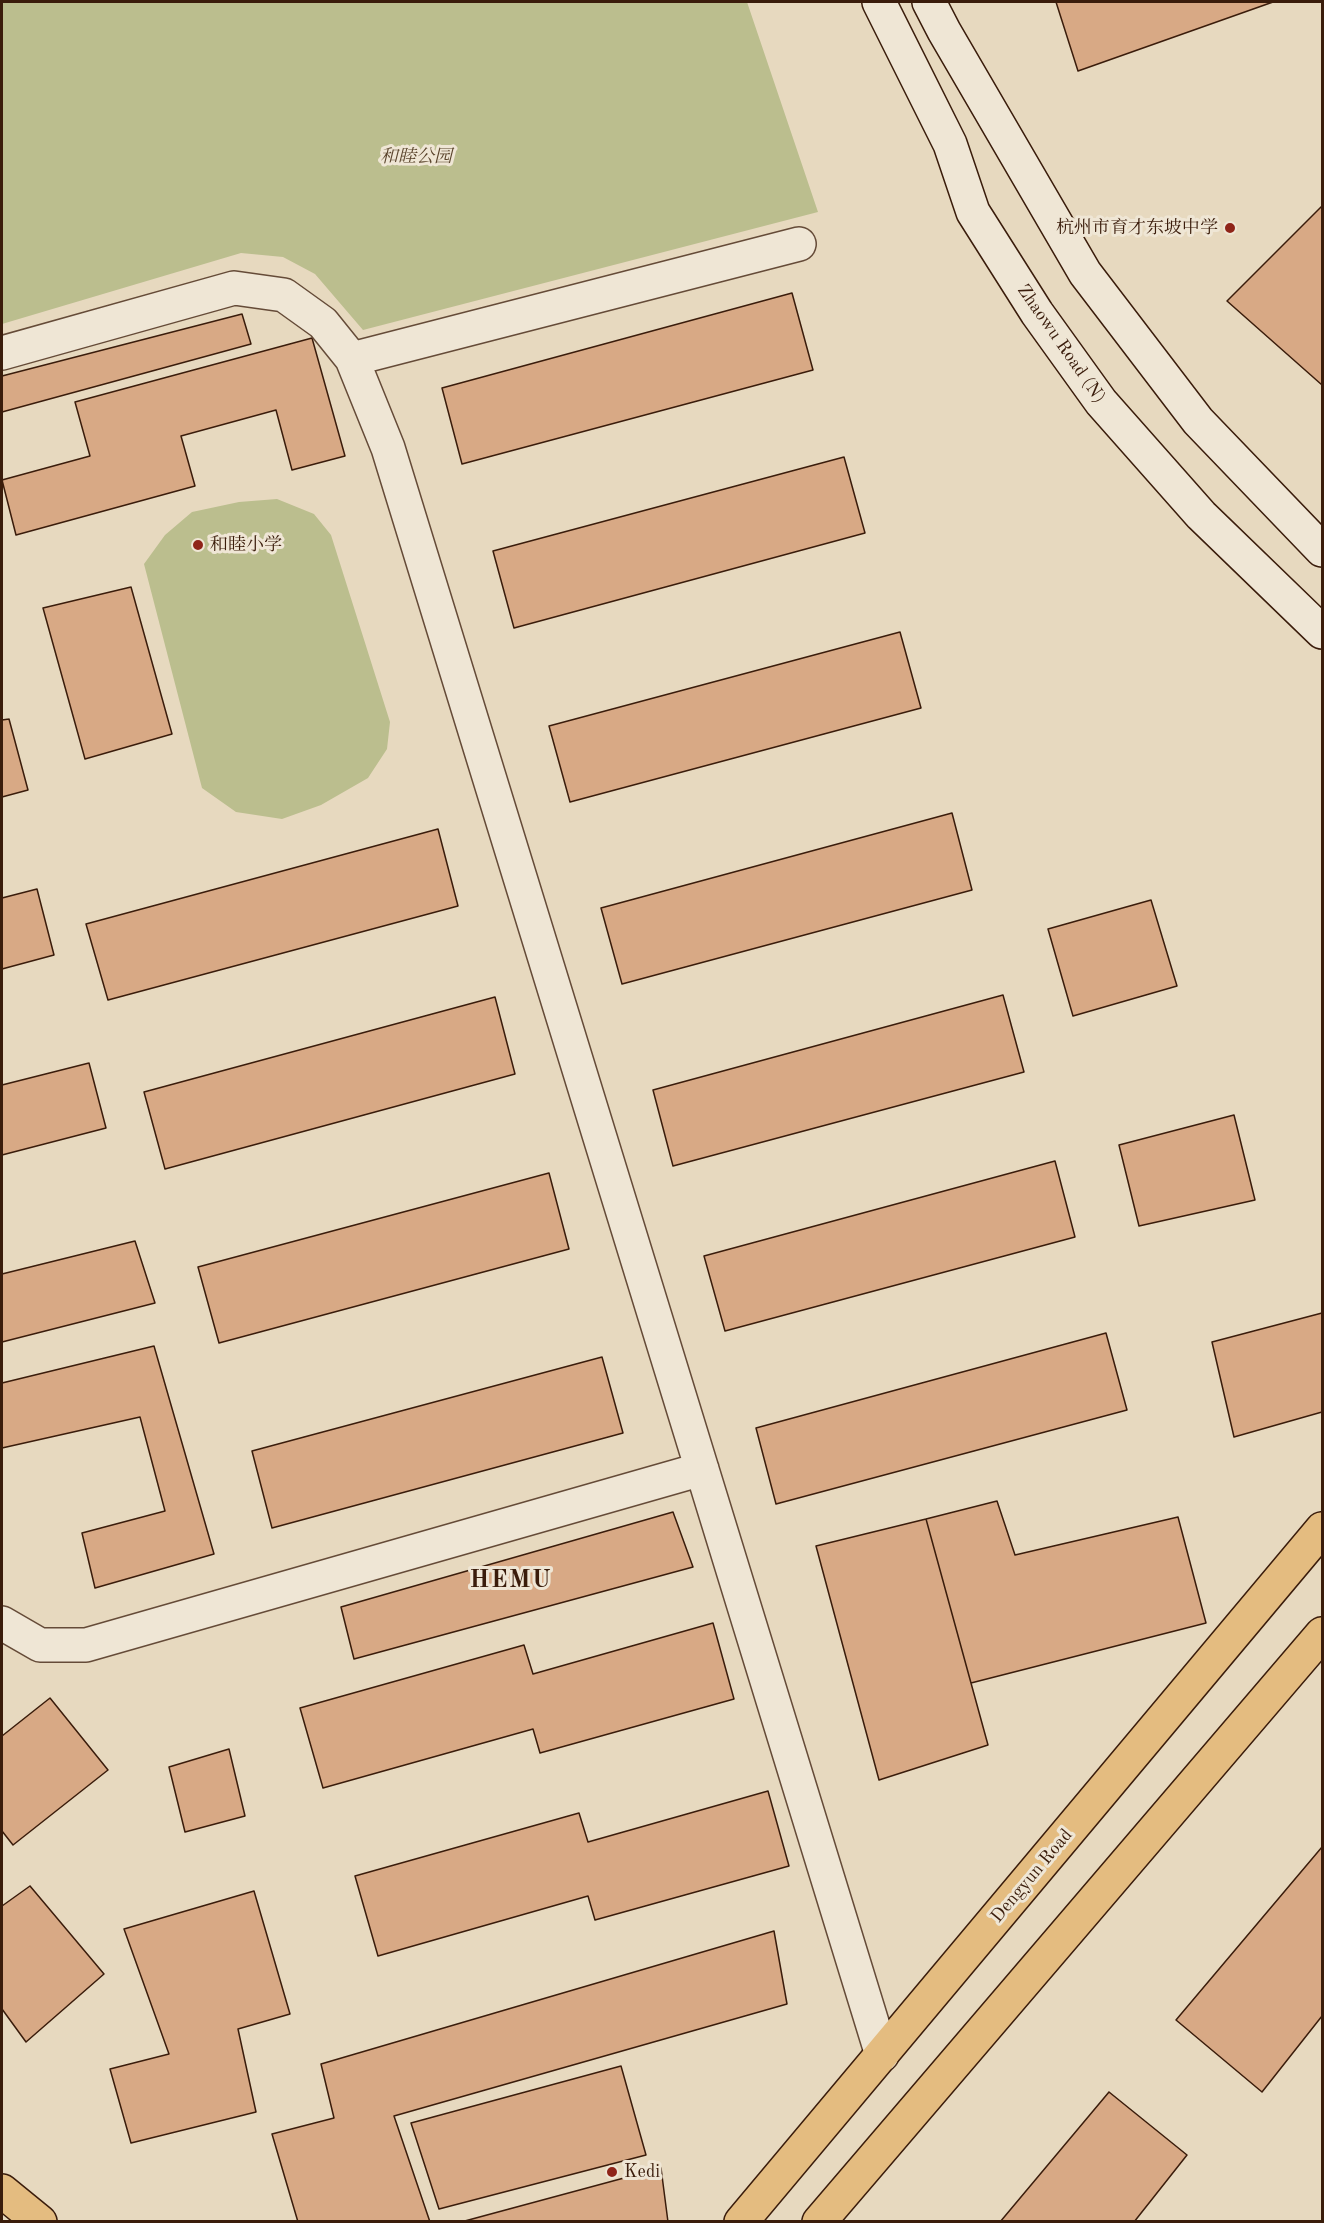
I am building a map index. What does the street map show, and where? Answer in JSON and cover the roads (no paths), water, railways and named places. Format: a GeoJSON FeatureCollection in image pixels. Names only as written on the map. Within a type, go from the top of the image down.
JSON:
{"type":"FeatureCollection","features":[{"type":"Feature","properties":{"kind":"main road","name":"Dengyun Road"},"geometry":{"type":"LineString","coordinates":[[741,2222],[1323,1529]]}},
{"type":"Feature","properties":{"kind":"main road"},"geometry":{"type":"LineString","coordinates":[[819,2222],[1323,1634]]}},
{"type":"Feature","properties":{"kind":"main road"},"geometry":{"type":"LineString","coordinates":[[2,2191],[40,2222]]}},
{"type":"Feature","properties":{"kind":"street","name":"Zhaowu Road (N)"},"geometry":{"type":"LineString","coordinates":[[879,2],[950,144],[973,212],[1037,313],[1101,402],[1201,515],[1323,632]]}},
{"type":"Feature","properties":{"kind":"street"},"geometry":{"type":"LineString","coordinates":[[929,2],[1085,273],[1198,421],[1323,550]]}},
{"type":"Feature","properties":{"kind":"street"},"geometry":{"type":"LineString","coordinates":[[352,359],[799,244]]}},
{"type":"Feature","properties":{"kind":"street"},"geometry":{"type":"LineString","coordinates":[[2,353],[234,288],[284,295],[323,323],[352,359],[392,460],[882,2055]]}},
{"type":"Feature","properties":{"kind":"street"},"geometry":{"type":"LineString","coordinates":[[2,1623],[40,1645],[87,1645],[702,1469]]}},
{"type":"Feature","properties":{"kind":"place","name":"杭州市育才东坡中学"},"geometry":{"type":"Point","coordinates":[1230,228]}},
{"type":"Feature","properties":{"kind":"place","name":"和睦小学"},"geometry":{"type":"Point","coordinates":[198,545]}},
{"type":"Feature","properties":{"kind":"place","name":"Kedi"},"geometry":{"type":"Point","coordinates":[612,2172]}},
{"type":"Feature","properties":{"kind":"district","name":"HEMU"},"geometry":{"type":"Point","coordinates":[511,1581]}},
{"type":"Feature","properties":{"kind":"park label","name":"和睦公园"},"geometry":{"type":"Point","coordinates":[416,157]}}]}
